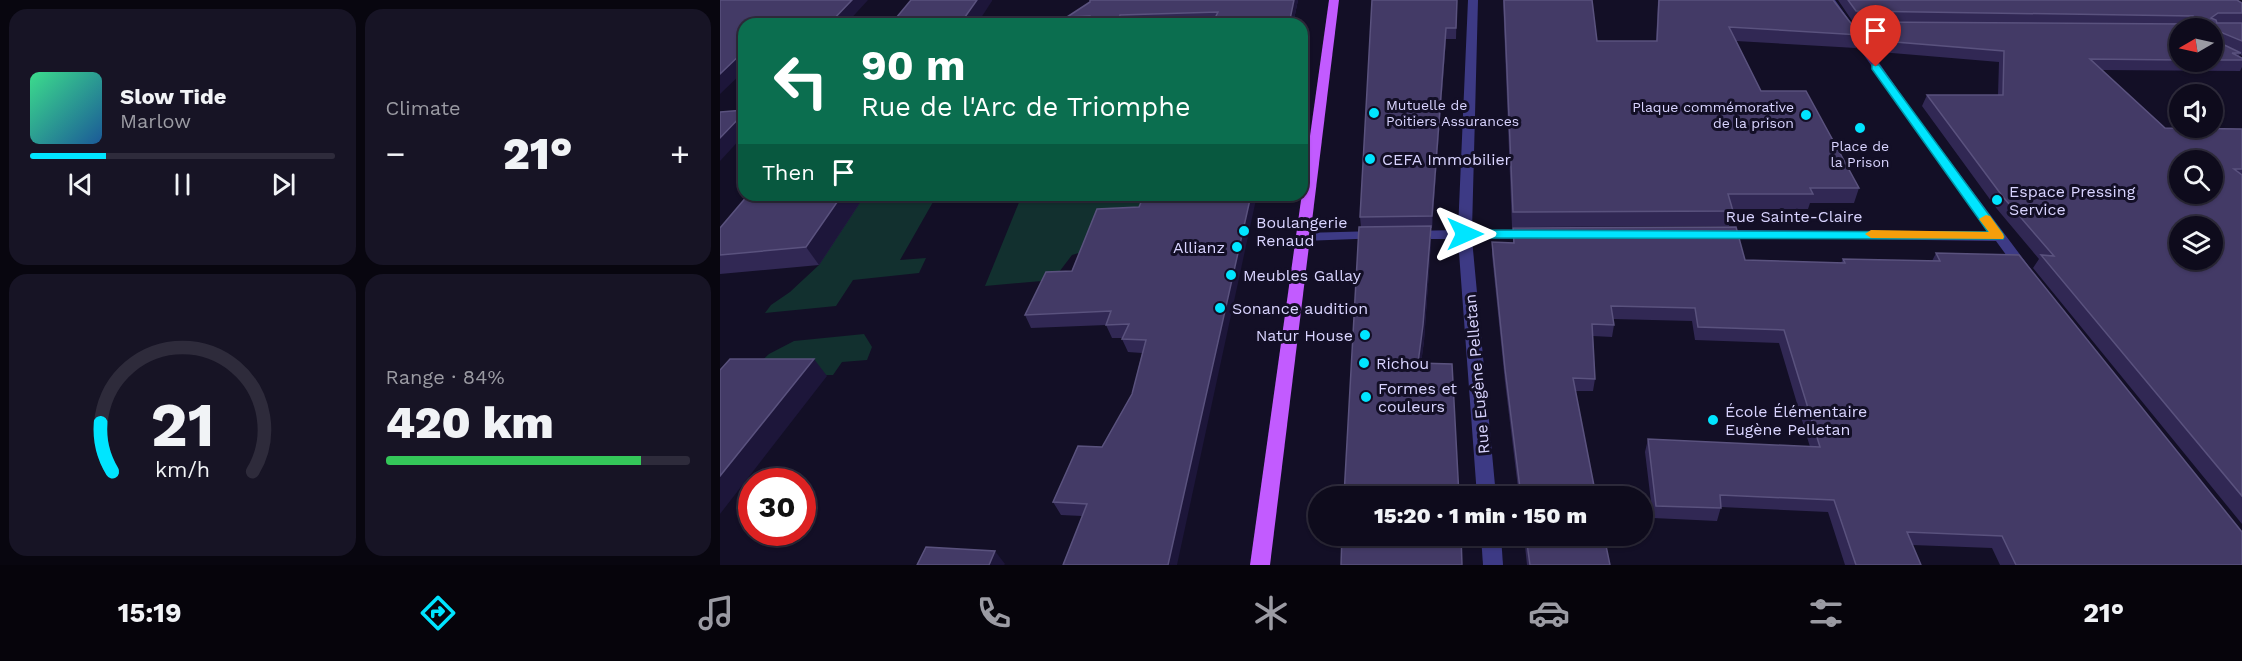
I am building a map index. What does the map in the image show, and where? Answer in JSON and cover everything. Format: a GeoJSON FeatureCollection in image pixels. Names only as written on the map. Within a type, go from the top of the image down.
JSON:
{"type":"FeatureCollection","features":[{"type":"Feature","properties":{"kind":"main road"},"geometry":{"type":"LineString","coordinates":[[1308,199],[1334,0]]}},
{"type":"Feature","properties":{"kind":"main road"},"geometry":{"type":"LineString","coordinates":[[1260,565],[1308,201]]}},
{"type":"Feature","properties":{"kind":"street","name":"Rue Eugène Pelletan"},"geometry":{"type":"LineString","coordinates":[[1473,0],[1465,234],[1486,486]]}},
{"type":"Feature","properties":{"kind":"street"},"geometry":{"type":"LineString","coordinates":[[1830,0],[1853,27],[1998,237],[2035,283]]}},
{"type":"Feature","properties":{"kind":"street"},"geometry":{"type":"LineString","coordinates":[[1303,237],[1547,234]]}},
{"type":"Feature","properties":{"kind":"street","name":"Rue Sainte-Claire"},"geometry":{"type":"LineString","coordinates":[[1699,234],[1998,237]]}},
{"type":"Feature","properties":{"kind":"street"},"geometry":{"type":"LineString","coordinates":[[1492,546],[1493,565]]}},
{"type":"Feature","properties":{"kind":"green space"},"geometry":{"type":"Polygon","coordinates":[[[861,201],[934,201],[900,260],[926,258],[919,273],[853,280],[836,306],[765,313],[771,305],[790,292],[819,265],[861,201]]]}},
{"type":"Feature","properties":{"kind":"green space"},"geometry":{"type":"Polygon","coordinates":[[[1020,201],[1141,201],[1142,204],[1112,243],[1072,255],[1053,280],[985,286],[1020,201]]]}},
{"type":"Feature","properties":{"kind":"green space"},"geometry":{"type":"Polygon","coordinates":[[[864,334],[872,347],[867,360],[842,362],[833,375],[745,376],[769,354],[794,341],[864,334]]]}},
{"type":"Feature","properties":{"kind":"building"},"geometry":{"type":"Polygon","coordinates":[[[720,0],[852,0],[835,18],[738,18],[738,57],[720,74],[720,0]]]}},
{"type":"Feature","properties":{"kind":"building"},"geometry":{"type":"Polygon","coordinates":[[[911,0],[977,0],[964,18],[896,18],[911,0]]]}},
{"type":"Feature","properties":{"kind":"building"},"geometry":{"type":"Polygon","coordinates":[[[1090,0],[1294,0],[1290,18],[1215,18],[1218,12],[1120,15],[1119,18],[1067,17],[1090,0]]]}},
{"type":"Feature","properties":{"kind":"building"},"geometry":{"type":"Polygon","coordinates":[[[1372,0],[1457,0],[1456,28],[1446,28],[1432,216],[1360,217],[1372,0]]]}},
{"type":"Feature","properties":{"kind":"building"},"geometry":{"type":"Polygon","coordinates":[[[1504,0],[1592,0],[1597,41],[1657,41],[1659,0],[1833,0],[1860,35],[1729,27],[1761,91],[1806,91],[1859,188],[1810,188],[1813,194],[1728,194],[1733,211],[1513,212],[1504,0]]]}},
{"type":"Feature","properties":{"kind":"building"},"geometry":{"type":"Polygon","coordinates":[[[1848,0],[2237,0],[2242,3],[2242,13],[2218,13],[2211,18],[2193,18],[2193,16],[1856,11],[1848,0]]]}},
{"type":"Feature","properties":{"kind":"building"},"geometry":{"type":"Polygon","coordinates":[[[1864,22],[2169,24],[2169,60],[2090,59],[2165,128],[2169,128],[2169,138],[2223,138],[2223,129],[2242,129],[2242,169],[2234,169],[2242,175],[2242,496],[2041,255],[2054,256],[2003,197],[1927,95],[2003,95],[2004,51],[1883,41],[1881,38],[1876,38],[1864,22]]]}},
{"type":"Feature","properties":{"kind":"building"},"geometry":{"type":"Polygon","coordinates":[[[2223,23],[2242,23],[2242,41],[2223,33],[2223,23]]]}},
{"type":"Feature","properties":{"kind":"building"},"geometry":{"type":"Polygon","coordinates":[[[2223,44],[2241,53],[2232,53],[2242,60],[2223,60],[2223,44]]]}},
{"type":"Feature","properties":{"kind":"building"},"geometry":{"type":"Polygon","coordinates":[[[738,110],[738,119],[720,138],[720,112],[738,110]]]}},
{"type":"Feature","properties":{"kind":"building"},"geometry":{"type":"Polygon","coordinates":[[[743,201],[838,201],[806,247],[720,255],[720,228],[743,201]]]}},
{"type":"Feature","properties":{"kind":"building"},"geometry":{"type":"Polygon","coordinates":[[[1142,201],[1250,201],[1168,565],[1063,565],[1087,504],[1053,502],[1078,446],[1102,447],[1132,394],[1146,340],[1122,339],[1129,324],[1106,325],[1111,311],[1025,315],[1046,272],[1072,271],[1097,209],[1139,207],[1142,201]]]}},
{"type":"Feature","properties":{"kind":"building"},"geometry":{"type":"Polygon","coordinates":[[[1431,226],[1418,363],[1452,364],[1458,486],[1345,486],[1359,227],[1431,226]]]}},
{"type":"Feature","properties":{"kind":"building"},"geometry":{"type":"Polygon","coordinates":[[[1736,227],[1745,260],[1845,263],[1843,259],[1940,261],[1936,253],[2019,255],[2242,532],[2242,565],[2016,565],[2002,536],[1907,532],[1921,565],[1856,565],[1834,500],[1720,495],[1721,508],[1656,506],[1648,439],[1820,447],[1784,330],[1698,327],[1695,308],[1611,306],[1614,325],[1592,324],[1595,379],[1573,378],[1594,486],[1520,486],[1492,242],[1514,243],[1513,228],[1736,227]]]}},
{"type":"Feature","properties":{"kind":"building"},"geometry":{"type":"Polygon","coordinates":[[[730,359],[814,359],[720,476],[720,370],[730,359]]]}},
{"type":"Feature","properties":{"kind":"building"},"geometry":{"type":"Polygon","coordinates":[[[1342,546],[1461,546],[1462,565],[1341,565],[1342,546]]]}},
{"type":"Feature","properties":{"kind":"building"},"geometry":{"type":"Polygon","coordinates":[[[1527,546],[1606,546],[1610,565],[1530,565],[1527,546]]]}},
{"type":"Feature","properties":{"kind":"building"},"geometry":{"type":"Polygon","coordinates":[[[926,547],[995,551],[989,565],[917,565],[926,547]]]}},
{"type":"Feature","properties":{"kind":"slow traffic"},"geometry":{"type":"LineString","coordinates":[[1871,234],[1998,237],[1986,219]]}},
{"type":"Feature","properties":{"kind":"place","name":"Mutuelle de Poitiers Assurances"},"geometry":{"type":"Point","coordinates":[1374,113]}},
{"type":"Feature","properties":{"kind":"place","name":"Plaque commémorative de la prison"},"geometry":{"type":"Point","coordinates":[1806,115]}},
{"type":"Feature","properties":{"kind":"place","name":"Place de la Prison"},"geometry":{"type":"Point","coordinates":[1860,128]}},
{"type":"Feature","properties":{"kind":"place","name":"CEFA Immobilier"},"geometry":{"type":"Point","coordinates":[1370,159]}},
{"type":"Feature","properties":{"kind":"place","name":"Espace Pressing Service"},"geometry":{"type":"Point","coordinates":[1997,200]}},
{"type":"Feature","properties":{"kind":"place","name":"Boulangerie Renaud"},"geometry":{"type":"Point","coordinates":[1244,231]}},
{"type":"Feature","properties":{"kind":"place","name":"Allianz"},"geometry":{"type":"Point","coordinates":[1237,247]}},
{"type":"Feature","properties":{"kind":"place","name":"Meubles Gallay"},"geometry":{"type":"Point","coordinates":[1231,275]}},
{"type":"Feature","properties":{"kind":"place","name":"Sonance audition"},"geometry":{"type":"Point","coordinates":[1220,308]}},
{"type":"Feature","properties":{"kind":"place","name":"Natur House"},"geometry":{"type":"Point","coordinates":[1365,335]}},
{"type":"Feature","properties":{"kind":"place","name":"Richou"},"geometry":{"type":"Point","coordinates":[1364,363]}},
{"type":"Feature","properties":{"kind":"place","name":"Formes et couleurs"},"geometry":{"type":"Point","coordinates":[1366,397]}},
{"type":"Feature","properties":{"kind":"place","name":"École Élémentaire Eugène Pelletan"},"geometry":{"type":"Point","coordinates":[1713,420]}},
{"type":"Feature","properties":{"kind":"route"},"geometry":{"type":"LineString","coordinates":[[1465,234],[1884,234],[1998,237],[1876,67]]}}]}
